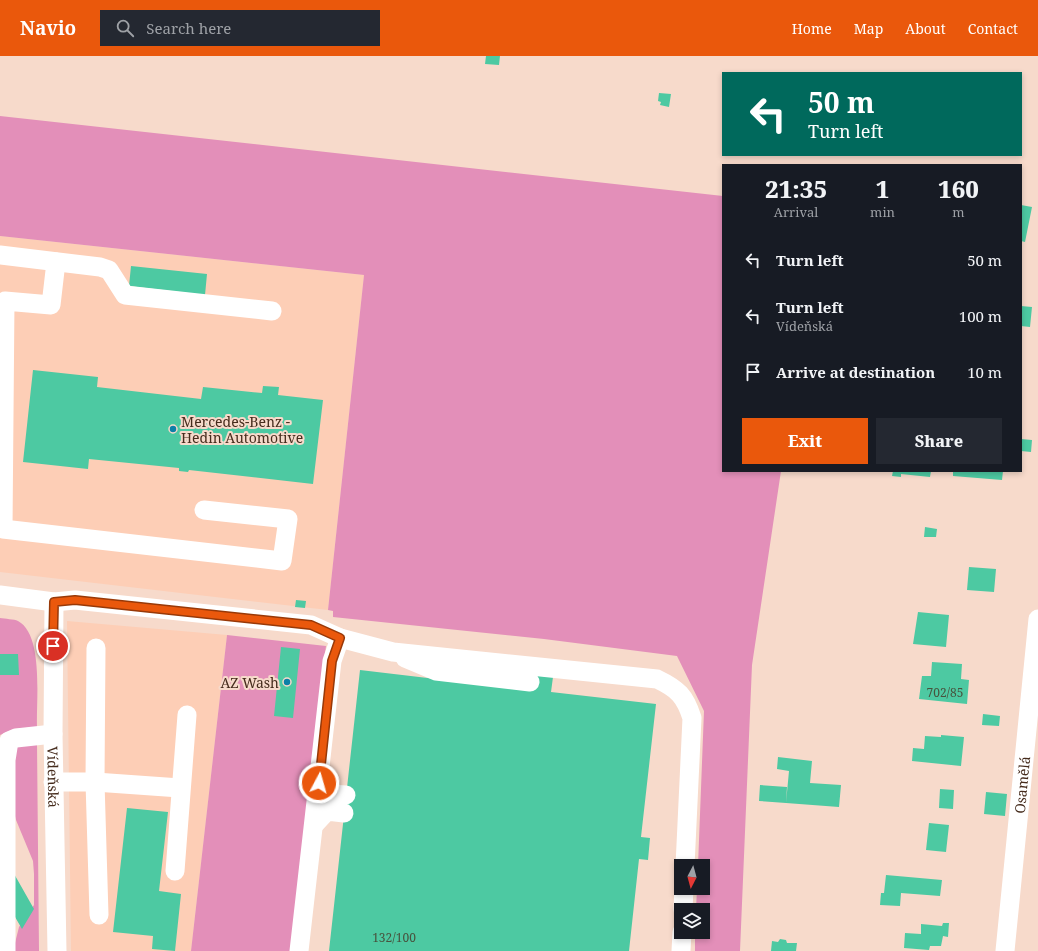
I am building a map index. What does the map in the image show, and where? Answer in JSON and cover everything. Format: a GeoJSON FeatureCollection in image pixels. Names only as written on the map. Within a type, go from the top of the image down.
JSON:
{"type":"FeatureCollection","features":[{"type":"Feature","properties":{"kind":"street"},"geometry":{"type":"LineString","coordinates":[[0,255],[100,267],[110,270],[125,295],[272,311]]}},
{"type":"Feature","properties":{"kind":"street"},"geometry":{"type":"LineString","coordinates":[[56,262],[51,305],[5,301],[3,529],[282,561],[288,518],[204,510]]}},
{"type":"Feature","properties":{"kind":"street"},"geometry":{"type":"LineString","coordinates":[[0,595],[54,602],[75,600],[311,625],[340,638],[394,652],[658,679],[674,687],[686,701],[692,718],[685,859]]}},
{"type":"Feature","properties":{"kind":"street","name":"Vídeňská"},"geometry":{"type":"LineString","coordinates":[[54,602],[53,734],[57,951]]}},
{"type":"Feature","properties":{"kind":"street","name":"Osamělá"},"geometry":{"type":"LineString","coordinates":[[1005,951],[1038,619]]}},
{"type":"Feature","properties":{"kind":"street"},"geometry":{"type":"LineString","coordinates":[[299,951],[332,661],[340,638]]}},
{"type":"Feature","properties":{"kind":"street"},"geometry":{"type":"LineString","coordinates":[[96,648],[95,782],[99,915]]}},
{"type":"Feature","properties":{"kind":"street"},"geometry":{"type":"LineString","coordinates":[[394,652],[436,671],[530,682]]}},
{"type":"Feature","properties":{"kind":"street"},"geometry":{"type":"LineString","coordinates":[[174,871],[187,715]]}},
{"type":"Feature","properties":{"kind":"street"},"geometry":{"type":"LineString","coordinates":[[6,951],[3,932],[3,808],[6,757],[4,744],[16,738],[53,734]]}},
{"type":"Feature","properties":{"kind":"street"},"geometry":{"type":"LineString","coordinates":[[54,782],[95,782],[180,788]]}},
{"type":"Feature","properties":{"kind":"street"},"geometry":{"type":"LineString","coordinates":[[314,825],[328,811],[345,804],[329,794],[319,783]]}},
{"type":"Feature","properties":{"kind":"street"},"geometry":{"type":"LineString","coordinates":[[681,951],[682,939]]}},
{"type":"Feature","properties":{"kind":"shaded area"},"geometry":{"type":"Polygon","coordinates":[[[0,116],[722,196],[722,472],[781,472],[752,665],[740,951],[695,951],[695,939],[710,939],[710,903],[696,903],[697,895],[710,895],[710,859],[698,859],[704,711],[677,656],[544,639],[333,617],[333,611],[328,610],[364,275],[0,236],[0,116]]]}},
{"type":"Feature","properties":{"kind":"shaded area"},"geometry":{"type":"Polygon","coordinates":[[[0,236],[364,275],[328,610],[0,572],[0,236]]]}},
{"type":"Feature","properties":{"kind":"shaded area"},"geometry":{"type":"Polygon","coordinates":[[[0,618],[18,621],[26,629],[32,640],[37,670],[37,727],[14,729],[0,735],[0,618]]]}},
{"type":"Feature","properties":{"kind":"shaded area"},"geometry":{"type":"Polygon","coordinates":[[[67,621],[227,635],[191,951],[71,951],[67,621]]]}},
{"type":"Feature","properties":{"kind":"shaded area"},"geometry":{"type":"Polygon","coordinates":[[[227,635],[326,646],[291,951],[191,951],[227,635]]]}},
{"type":"Feature","properties":{"kind":"shaded area"},"geometry":{"type":"Polygon","coordinates":[[[20,744],[37,744],[39,951],[13,951],[19,927],[34,905],[33,861],[16,820],[11,801],[14,750],[20,744]]]}},
{"type":"Feature","properties":{"kind":"building"},"geometry":{"type":"Polygon","coordinates":[[[486,56],[500,56],[499,65],[485,64],[486,56]]]}},
{"type":"Feature","properties":{"kind":"building"},"geometry":{"type":"Polygon","coordinates":[[[659,93],[671,94],[669,107],[660,105],[661,102],[658,101],[659,93]]]}},
{"type":"Feature","properties":{"kind":"building"},"geometry":{"type":"Polygon","coordinates":[[[1022,205],[1032,207],[1025,242],[1022,241],[1022,205]]]}},
{"type":"Feature","properties":{"kind":"building"},"geometry":{"type":"Polygon","coordinates":[[[131,266],[207,274],[205,295],[129,286],[131,266]]]}},
{"type":"Feature","properties":{"kind":"building"},"geometry":{"type":"Polygon","coordinates":[[[1022,306],[1032,307],[1030,327],[1022,326],[1022,306]]]}},
{"type":"Feature","properties":{"kind":"building","name":"Mercedes-Benz - Hedin Automotive"},"geometry":{"type":"Polygon","coordinates":[[[33,370],[98,377],[97,387],[201,399],[203,387],[262,393],[263,386],[279,387],[278,395],[323,400],[313,484],[189,470],[188,472],[179,471],[179,468],[89,459],[88,469],[23,462],[33,370]]]}},
{"type":"Feature","properties":{"kind":"building"},"geometry":{"type":"Polygon","coordinates":[[[1022,439],[1032,440],[1031,452],[1022,451],[1022,439]]]}},
{"type":"Feature","properties":{"kind":"building"},"geometry":{"type":"Polygon","coordinates":[[[893,472],[931,472],[930,477],[901,474],[901,477],[892,476],[893,472]]]}},
{"type":"Feature","properties":{"kind":"building"},"geometry":{"type":"Polygon","coordinates":[[[953,472],[1003,472],[1002,480],[953,476],[953,472]]]}},
{"type":"Feature","properties":{"kind":"building"},"geometry":{"type":"Polygon","coordinates":[[[925,527],[937,529],[936,537],[924,537],[925,527]]]}},
{"type":"Feature","properties":{"kind":"building"},"geometry":{"type":"Polygon","coordinates":[[[969,567],[996,569],[994,592],[967,590],[969,567]]]}},
{"type":"Feature","properties":{"kind":"building"},"geometry":{"type":"Polygon","coordinates":[[[296,600],[306,601],[305,608],[295,607],[296,600]]]}},
{"type":"Feature","properties":{"kind":"building"},"geometry":{"type":"Polygon","coordinates":[[[918,612],[949,615],[946,647],[913,644],[918,612]]]}},
{"type":"Feature","properties":{"kind":"building","name":"AZ Wash"},"geometry":{"type":"Polygon","coordinates":[[[281,647],[300,649],[293,718],[274,716],[281,647]]]}},
{"type":"Feature","properties":{"kind":"building"},"geometry":{"type":"Polygon","coordinates":[[[0,654],[18,654],[19,675],[0,675],[0,654]]]}},
{"type":"Feature","properties":{"kind":"building"},"geometry":{"type":"Polygon","coordinates":[[[932,662],[962,664],[961,679],[969,680],[967,704],[919,699],[922,676],[931,676],[932,662]]]}},
{"type":"Feature","properties":{"kind":"building"},"geometry":{"type":"Polygon","coordinates":[[[360,670],[529,690],[531,675],[553,677],[551,692],[656,704],[641,837],[650,838],[648,860],[639,859],[629,951],[329,951],[360,670]]]}},
{"type":"Feature","properties":{"kind":"building"},"geometry":{"type":"Polygon","coordinates":[[[983,714],[1000,716],[999,726],[982,725],[983,714]]]}},
{"type":"Feature","properties":{"kind":"building"},"geometry":{"type":"Polygon","coordinates":[[[941,735],[964,737],[961,766],[912,761],[913,748],[924,749],[925,736],[941,737],[941,735]]]}},
{"type":"Feature","properties":{"kind":"building"},"geometry":{"type":"Polygon","coordinates":[[[778,757],[812,761],[810,783],[841,785],[839,807],[786,803],[789,771],[777,769],[778,757]]]}},
{"type":"Feature","properties":{"kind":"building"},"geometry":{"type":"Polygon","coordinates":[[[760,785],[787,787],[786,803],[759,801],[760,785]]]}},
{"type":"Feature","properties":{"kind":"building"},"geometry":{"type":"Polygon","coordinates":[[[940,789],[954,790],[953,809],[939,808],[940,789]]]}},
{"type":"Feature","properties":{"kind":"building"},"geometry":{"type":"Polygon","coordinates":[[[986,792],[1007,794],[1005,816],[984,814],[986,792]]]}},
{"type":"Feature","properties":{"kind":"building"},"geometry":{"type":"Polygon","coordinates":[[[127,808],[168,812],[159,891],[181,894],[175,951],[152,949],[153,936],[113,932],[127,808]]]}},
{"type":"Feature","properties":{"kind":"building"},"geometry":{"type":"Polygon","coordinates":[[[929,823],[949,825],[946,852],[926,850],[929,823]]]}},
{"type":"Feature","properties":{"kind":"building"},"geometry":{"type":"Polygon","coordinates":[[[0,849],[34,909],[22,929],[0,891],[0,849]]]}},
{"type":"Feature","properties":{"kind":"building"},"geometry":{"type":"Polygon","coordinates":[[[886,875],[942,880],[940,896],[901,893],[900,906],[880,905],[881,893],[884,893],[886,875]]]}},
{"type":"Feature","properties":{"kind":"building"},"geometry":{"type":"Polygon","coordinates":[[[943,923],[949,923],[948,937],[943,936],[941,946],[930,946],[929,950],[904,948],[905,933],[921,934],[921,924],[942,926],[943,923]]]}},
{"type":"Feature","properties":{"kind":"building"},"geometry":{"type":"Polygon","coordinates":[[[780,939],[786,940],[787,943],[797,943],[796,951],[771,951],[772,941],[778,942],[780,939]]]}},
{"type":"Feature","properties":{"kind":"place","name":"Mercedes-Benz - Hedin Automotive"},"geometry":{"type":"Point","coordinates":[173,429]}},
{"type":"Feature","properties":{"kind":"place","name":"AZ Wash"},"geometry":{"type":"Point","coordinates":[287,682]}},
{"type":"Feature","properties":{"kind":"route"},"geometry":{"type":"LineString","coordinates":[[53,646],[54,602],[75,600],[311,625],[340,638],[332,661],[319,783]]}}]}
